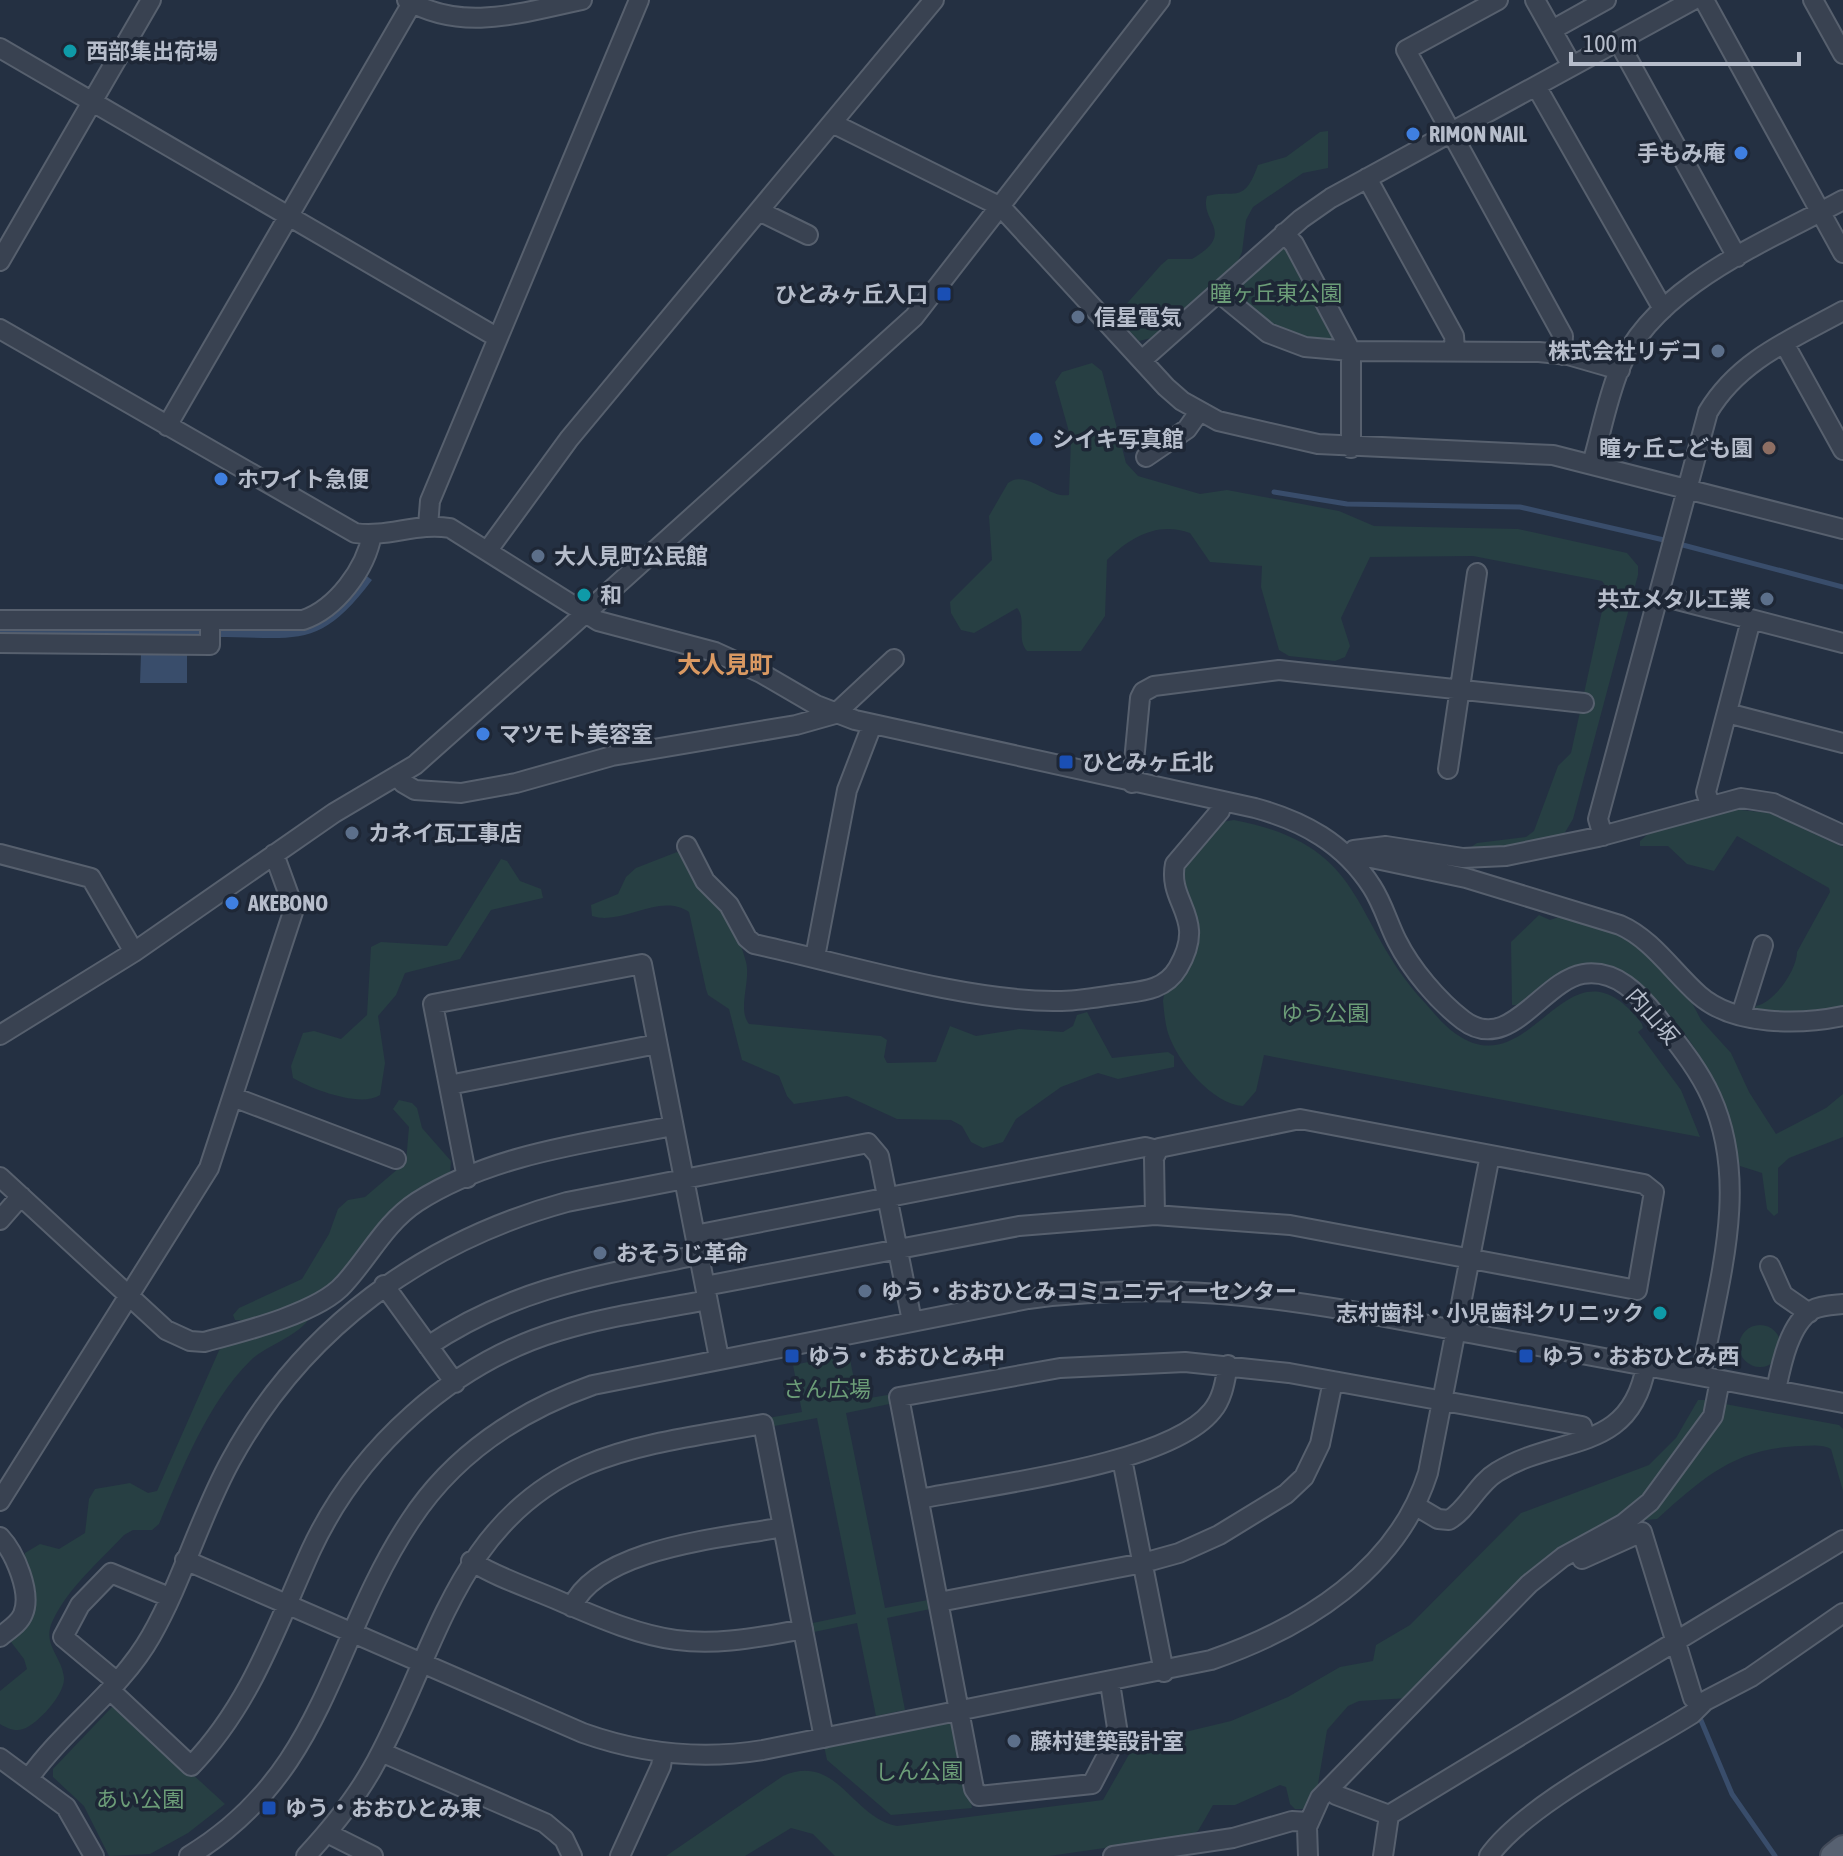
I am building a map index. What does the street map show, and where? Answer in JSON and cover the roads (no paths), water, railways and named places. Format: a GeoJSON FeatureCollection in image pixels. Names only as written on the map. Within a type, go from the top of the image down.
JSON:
{"type":"FeatureCollection","features":[{"type":"Feature","properties":{"kind":"main road"},"geometry":{"type":"LineString","coordinates":[[1833,1856],[1843,1848]]}},
{"type":"Feature","properties":{"kind":"street"},"geometry":{"type":"LineString","coordinates":[[0,261],[151,0]]}},
{"type":"Feature","properties":{"kind":"street"},"geometry":{"type":"LineString","coordinates":[[167,426],[410,2],[446,16],[476,19],[582,0]]}},
{"type":"Feature","properties":{"kind":"street"},"geometry":{"type":"LineString","coordinates":[[428,526],[430,501],[639,0]]}},
{"type":"Feature","properties":{"kind":"street"},"geometry":{"type":"LineString","coordinates":[[488,550],[569,439],[934,0]]}},
{"type":"Feature","properties":{"kind":"street"},"geometry":{"type":"LineString","coordinates":[[0,1035],[134,952],[334,813],[428,754],[584,615],[899,333],[1001,207],[1160,0]]}},
{"type":"Feature","properties":{"kind":"street"},"geometry":{"type":"LineString","coordinates":[[1498,0],[1406,50],[1563,336],[1562,355]]}},
{"type":"Feature","properties":{"kind":"street"},"geometry":{"type":"LineString","coordinates":[[1535,0],[1572,66]]}},
{"type":"Feature","properties":{"kind":"street"},"geometry":{"type":"LineString","coordinates":[[1552,30],[1606,0]]}},
{"type":"Feature","properties":{"kind":"street"},"geometry":{"type":"LineString","coordinates":[[1142,360],[1315,208],[1693,0]]}},
{"type":"Feature","properties":{"kind":"street"},"geometry":{"type":"LineString","coordinates":[[1704,0],[1843,253]]}},
{"type":"Feature","properties":{"kind":"street"},"geometry":{"type":"LineString","coordinates":[[1813,0],[1843,54]]}},
{"type":"Feature","properties":{"kind":"street"},"geometry":{"type":"LineString","coordinates":[[1618,41],[1737,257]]}},
{"type":"Feature","properties":{"kind":"street"},"geometry":{"type":"LineString","coordinates":[[0,48],[498,338]]}},
{"type":"Feature","properties":{"kind":"street"},"geometry":{"type":"LineString","coordinates":[[1536,86],[1655,301],[1663,309]]}},
{"type":"Feature","properties":{"kind":"street"},"geometry":{"type":"LineString","coordinates":[[832,123],[1001,207],[1182,401],[1218,421],[1351,448],[1525,452],[1592,464],[1843,529]]}},
{"type":"Feature","properties":{"kind":"street"},"geometry":{"type":"LineString","coordinates":[[1367,178],[1454,336],[1455,351]]}},
{"type":"Feature","properties":{"kind":"street"},"geometry":{"type":"LineString","coordinates":[[1592,464],[1620,370],[1638,339],[1663,309],[1687,289],[1737,257],[1843,200]]}},
{"type":"Feature","properties":{"kind":"street"},"geometry":{"type":"LineString","coordinates":[[759,211],[808,235]]}},
{"type":"Feature","properties":{"kind":"street"},"geometry":{"type":"LineString","coordinates":[[1284,233],[1294,244],[1351,351],[1351,448]]}},
{"type":"Feature","properties":{"kind":"street"},"geometry":{"type":"LineString","coordinates":[[1218,292],[1251,323],[1273,336],[1305,347],[1351,351],[1562,355],[1620,370]]}},
{"type":"Feature","properties":{"kind":"street"},"geometry":{"type":"LineString","coordinates":[[1603,836],[1598,819],[1701,431],[1719,395],[1746,366],[1843,311]]}},
{"type":"Feature","properties":{"kind":"street"},"geometry":{"type":"LineString","coordinates":[[0,329],[344,528],[372,534],[428,526],[459,531],[584,615],[602,623],[715,652],[835,714],[872,725],[1222,801],[1295,820],[1343,852],[1466,878],[1620,925],[1641,937],[1700,996],[1741,1015],[1814,1020],[1843,1016]]}},
{"type":"Feature","properties":{"kind":"street"},"geometry":{"type":"LineString","coordinates":[[1784,343],[1843,450]]}},
{"type":"Feature","properties":{"kind":"street"},"geometry":{"type":"LineString","coordinates":[[1146,457],[1187,429],[1199,412]]}},
{"type":"Feature","properties":{"kind":"street"},"geometry":{"type":"LineString","coordinates":[[0,620],[289,621],[316,616],[338,599],[370,547],[372,534]]}},
{"type":"Feature","properties":{"kind":"street"},"geometry":{"type":"LineString","coordinates":[[1448,769],[1477,573]]}},
{"type":"Feature","properties":{"kind":"street"},"geometry":{"type":"LineString","coordinates":[[1658,595],[1843,643]]}},
{"type":"Feature","properties":{"kind":"street"},"geometry":{"type":"LineString","coordinates":[[1710,805],[1706,792],[1751,620]]}},
{"type":"Feature","properties":{"kind":"street"},"geometry":{"type":"LineString","coordinates":[[0,643],[210,645],[210,621]]}},
{"type":"Feature","properties":{"kind":"street"},"geometry":{"type":"LineString","coordinates":[[398,775],[403,783],[415,790],[461,793],[516,783],[612,756],[796,725],[835,714],[894,659]]}},
{"type":"Feature","properties":{"kind":"street"},"geometry":{"type":"LineString","coordinates":[[1132,783],[1140,698],[1148,688],[1279,670],[1584,703]]}},
{"type":"Feature","properties":{"kind":"street"},"geometry":{"type":"LineString","coordinates":[[1727,713],[1843,743]]}},
{"type":"Feature","properties":{"kind":"street"},"geometry":{"type":"LineString","coordinates":[[815,957],[847,790],[872,725]]}},
{"type":"Feature","properties":{"kind":"street"},"geometry":{"type":"LineString","coordinates":[[1343,852],[1386,846],[1463,858],[1492,858],[1603,836],[1741,798],[1763,800],[1843,835]]}},
{"type":"Feature","properties":{"kind":"street"},"geometry":{"type":"LineString","coordinates":[[687,846],[705,881],[729,905],[750,942],[981,994],[1037,1001],[1076,1000],[1159,987],[1179,968],[1189,940],[1189,917],[1175,887],[1175,864],[1220,811],[1222,801]]}},
{"type":"Feature","properties":{"kind":"street","name":"内山坂"},"geometry":{"type":"LineString","coordinates":[[1343,852],[1372,887],[1411,963],[1465,1021],[1487,1029],[1509,1024],[1566,981],[1584,974],[1603,974],[1629,987],[1689,1059],[1720,1121],[1731,1189],[1727,1235],[1701,1376]]}},
{"type":"Feature","properties":{"kind":"street"},"geometry":{"type":"LineString","coordinates":[[0,854],[91,878],[134,952]]}},
{"type":"Feature","properties":{"kind":"street"},"geometry":{"type":"LineString","coordinates":[[0,1501],[209,1168],[294,909],[274,854]]}},
{"type":"Feature","properties":{"kind":"street"},"geometry":{"type":"LineString","coordinates":[[1741,1015],[1763,945]]}},
{"type":"Feature","properties":{"kind":"street"},"geometry":{"type":"LineString","coordinates":[[467,1178],[433,1004],[642,964],[719,1358]]}},
{"type":"Feature","properties":{"kind":"street"},"geometry":{"type":"LineString","coordinates":[[449,1085],[657,1044]]}},
{"type":"Feature","properties":{"kind":"street"},"geometry":{"type":"LineString","coordinates":[[233,1097],[396,1159]]}},
{"type":"Feature","properties":{"kind":"street"},"geometry":{"type":"LineString","coordinates":[[169,1597],[111,1573],[80,1605],[63,1637],[191,1766],[241,1703],[323,1528],[359,1473],[403,1424],[455,1383],[504,1353],[558,1331],[898,1248],[1046,1222],[1155,1215],[1290,1225],[1637,1290],[1654,1199],[1650,1186],[1644,1184],[1300,1119],[1157,1150],[1145,1147],[695,1235]]}},
{"type":"Feature","properties":{"kind":"street"},"geometry":{"type":"LineString","coordinates":[[0,1177],[166,1330],[190,1341],[217,1339],[311,1306],[345,1283],[398,1217],[429,1194],[533,1154],[673,1126]]}},
{"type":"Feature","properties":{"kind":"street"},"geometry":{"type":"LineString","coordinates":[[29,1778],[113,1686],[150,1637],[232,1458],[281,1383],[328,1333],[384,1285],[445,1248],[510,1219],[579,1199],[868,1143],[879,1156],[912,1321]]}},
{"type":"Feature","properties":{"kind":"street"},"geometry":{"type":"LineString","coordinates":[[1155,1215],[1154,1158],[1157,1150]]}},
{"type":"Feature","properties":{"kind":"street"},"geometry":{"type":"LineString","coordinates":[[185,1560],[583,1733],[663,1753],[740,1754],[1164,1672],[1243,1648],[1352,1584],[1386,1553],[1416,1506],[1428,1473],[1490,1155]]}},
{"type":"Feature","properties":{"kind":"street"},"geometry":{"type":"LineString","coordinates":[[0,1220],[21,1196]]}},
{"type":"Feature","properties":{"kind":"street"},"geometry":{"type":"LineString","coordinates":[[428,1346],[495,1306],[544,1288],[699,1255]]}},
{"type":"Feature","properties":{"kind":"street"},"geometry":{"type":"LineString","coordinates":[[1770,1266],[1783,1295],[1809,1313]]}},
{"type":"Feature","properties":{"kind":"street"},"geometry":{"type":"LineString","coordinates":[[384,1285],[455,1383]]}},
{"type":"Feature","properties":{"kind":"street"},"geometry":{"type":"LineString","coordinates":[[189,1856],[236,1822],[283,1772],[319,1713],[390,1554],[412,1518],[451,1470],[482,1443],[535,1409],[573,1392],[613,1380],[912,1321],[1073,1293],[1188,1289],[1279,1297],[1843,1403]]}},
{"type":"Feature","properties":{"kind":"street"},"geometry":{"type":"LineString","coordinates":[[1776,1390],[1792,1340],[1809,1313],[1819,1307],[1843,1304]]}},
{"type":"Feature","properties":{"kind":"street"},"geometry":{"type":"LineString","coordinates":[[1110,1683],[1118,1734],[1097,1779],[1086,1786],[979,1796],[974,1789],[899,1397],[1080,1366],[1164,1362],[1228,1365],[1582,1426],[1586,1438]]}},
{"type":"Feature","properties":{"kind":"street"},"geometry":{"type":"LineString","coordinates":[[919,1499],[1122,1459],[1157,1448],[1205,1419],[1219,1401],[1228,1365]]}},
{"type":"Feature","properties":{"kind":"street"},"geometry":{"type":"LineString","coordinates":[[1416,1506],[1438,1519],[1449,1520],[1500,1470],[1614,1427],[1627,1415],[1643,1385],[1646,1366]]}},
{"type":"Feature","properties":{"kind":"street"},"geometry":{"type":"LineString","coordinates":[[1308,1856],[1308,1822],[1314,1807],[1529,1584],[1549,1568],[1623,1524],[1650,1502],[1713,1416],[1720,1380]]}},
{"type":"Feature","properties":{"kind":"street"},"geometry":{"type":"LineString","coordinates":[[939,1602],[1143,1563],[1206,1542],[1295,1486],[1316,1456],[1333,1381]]}},
{"type":"Feature","properties":{"kind":"street"},"geometry":{"type":"LineString","coordinates":[[306,1856],[357,1793],[381,1752],[471,1561],[515,1511],[569,1473],[630,1450],[763,1424],[824,1738]]}},
{"type":"Feature","properties":{"kind":"street"},"geometry":{"type":"LineString","coordinates":[[1122,1459],[1164,1672]]}},
{"type":"Feature","properties":{"kind":"street"},"geometry":{"type":"LineString","coordinates":[[572,1607],[580,1594],[599,1578],[643,1555],[783,1527]]}},
{"type":"Feature","properties":{"kind":"street"},"geometry":{"type":"LineString","coordinates":[[1549,1568],[1553,1573],[1642,1532],[1693,1698],[1700,1705]]}},
{"type":"Feature","properties":{"kind":"street"},"geometry":{"type":"LineString","coordinates":[[0,1537],[17,1565],[25,1601],[20,1619],[0,1637]]}},
{"type":"Feature","properties":{"kind":"street"},"geometry":{"type":"LineString","coordinates":[[1389,1815],[1843,1540]]}},
{"type":"Feature","properties":{"kind":"street"},"geometry":{"type":"LineString","coordinates":[[471,1561],[644,1636],[684,1643],[725,1643],[803,1629]]}},
{"type":"Feature","properties":{"kind":"street"},"geometry":{"type":"LineString","coordinates":[[1489,1856],[1499,1842],[1539,1809],[1692,1714],[1700,1705],[1751,1677],[1843,1613]]}},
{"type":"Feature","properties":{"kind":"street"},"geometry":{"type":"LineString","coordinates":[[381,1752],[545,1823],[564,1839],[572,1856]]}},
{"type":"Feature","properties":{"kind":"street"},"geometry":{"type":"LineString","coordinates":[[620,1856],[661,1766],[663,1753]]}},
{"type":"Feature","properties":{"kind":"street"},"geometry":{"type":"LineString","coordinates":[[0,1758],[66,1807],[94,1856]]}},
{"type":"Feature","properties":{"kind":"street"},"geometry":{"type":"LineString","coordinates":[[1330,1789],[1336,1795],[1389,1815]]}},
{"type":"Feature","properties":{"kind":"street"},"geometry":{"type":"LineString","coordinates":[[1383,1856],[1389,1815]]}},
{"type":"Feature","properties":{"kind":"street"},"geometry":{"type":"LineString","coordinates":[[1113,1856],[1233,1838],[1292,1821],[1308,1822]]}},
{"type":"Feature","properties":{"kind":"street"},"geometry":{"type":"LineString","coordinates":[[327,1833],[373,1856]]}},
{"type":"Feature","properties":{"kind":"water"},"geometry":{"type":"Polygon","coordinates":[[[364,574],[372,580],[353,603],[320,629],[286,638],[214,637],[215,628],[290,628],[364,574]]]}},
{"type":"Feature","properties":{"kind":"water"},"geometry":{"type":"Polygon","coordinates":[[[0,626],[205,627],[205,637],[0,636],[0,626]]]}},
{"type":"Feature","properties":{"kind":"water"},"geometry":{"type":"Polygon","coordinates":[[[141,654],[187,654],[187,683],[140,683],[141,654]]]}},
{"type":"Feature","properties":{"kind":"waterway"},"geometry":{"type":"LineString","coordinates":[[1274,492],[1347,504],[1520,507],[1664,540]]}},
{"type":"Feature","properties":{"kind":"waterway"},"geometry":{"type":"LineString","coordinates":[[1679,544],[1843,587]]}},
{"type":"Feature","properties":{"kind":"waterway"},"geometry":{"type":"LineString","coordinates":[[1700,1718],[1732,1794],[1775,1856]]}},
{"type":"Feature","properties":{"kind":"place","name":"西部集出荷場"},"geometry":{"type":"Point","coordinates":[70,51]}},
{"type":"Feature","properties":{"kind":"place","name":"RIMON NAIL"},"geometry":{"type":"Point","coordinates":[1413,134]}},
{"type":"Feature","properties":{"kind":"place","name":"手もみ庵"},"geometry":{"type":"Point","coordinates":[1741,153]}},
{"type":"Feature","properties":{"kind":"place","name":"ひとみヶ丘入口"},"geometry":{"type":"Point","coordinates":[944,294]}},
{"type":"Feature","properties":{"kind":"place","name":"信星電気"},"geometry":{"type":"Point","coordinates":[1078,317]}},
{"type":"Feature","properties":{"kind":"place","name":"株式会社リデコ"},"geometry":{"type":"Point","coordinates":[1718,351]}},
{"type":"Feature","properties":{"kind":"place","name":"シイキ写真館"},"geometry":{"type":"Point","coordinates":[1036,439]}},
{"type":"Feature","properties":{"kind":"place","name":"瞳ヶ丘こども園"},"geometry":{"type":"Point","coordinates":[1769,448]}},
{"type":"Feature","properties":{"kind":"place","name":"ホワイト急便"},"geometry":{"type":"Point","coordinates":[221,479]}},
{"type":"Feature","properties":{"kind":"place","name":"大人見町公民館"},"geometry":{"type":"Point","coordinates":[538,556]}},
{"type":"Feature","properties":{"kind":"place","name":"和"},"geometry":{"type":"Point","coordinates":[584,595]}},
{"type":"Feature","properties":{"kind":"place","name":"共立メタル工業"},"geometry":{"type":"Point","coordinates":[1767,599]}},
{"type":"Feature","properties":{"kind":"place","name":"マツモト美容室"},"geometry":{"type":"Point","coordinates":[483,734]}},
{"type":"Feature","properties":{"kind":"place","name":"ひとみヶ丘北"},"geometry":{"type":"Point","coordinates":[1066,762]}},
{"type":"Feature","properties":{"kind":"place","name":"カネイ瓦工事店"},"geometry":{"type":"Point","coordinates":[352,833]}},
{"type":"Feature","properties":{"kind":"place","name":"AKEBONO"},"geometry":{"type":"Point","coordinates":[232,903]}},
{"type":"Feature","properties":{"kind":"place","name":"おそうじ革命"},"geometry":{"type":"Point","coordinates":[600,1253]}},
{"type":"Feature","properties":{"kind":"place","name":"ゆう・おおひとみコミュニティーセンター"},"geometry":{"type":"Point","coordinates":[865,1291]}},
{"type":"Feature","properties":{"kind":"place","name":"志村歯科・小児歯科クリニック"},"geometry":{"type":"Point","coordinates":[1660,1313]}},
{"type":"Feature","properties":{"kind":"place","name":"ゆう・おおひとみ中"},"geometry":{"type":"Point","coordinates":[792,1356]}},
{"type":"Feature","properties":{"kind":"place","name":"ゆう・おおひとみ西"},"geometry":{"type":"Point","coordinates":[1526,1356]}},
{"type":"Feature","properties":{"kind":"place","name":"藤村建築設計室"},"geometry":{"type":"Point","coordinates":[1014,1741]}},
{"type":"Feature","properties":{"kind":"place","name":"ゆう・おおひとみ東"},"geometry":{"type":"Point","coordinates":[269,1808]}},
{"type":"Feature","properties":{"kind":"district","name":"大人見町"},"geometry":{"type":"Point","coordinates":[725,665]}},
{"type":"Feature","properties":{"kind":"park label","name":"瞳ヶ丘東公園"},"geometry":{"type":"Point","coordinates":[1276,293]}},
{"type":"Feature","properties":{"kind":"park label","name":"ゆう公園"},"geometry":{"type":"Point","coordinates":[1325,1013]}},
{"type":"Feature","properties":{"kind":"park label","name":"さん広場"},"geometry":{"type":"Point","coordinates":[827,1389]}},
{"type":"Feature","properties":{"kind":"park label","name":"しん公園"},"geometry":{"type":"Point","coordinates":[919,1771]}},
{"type":"Feature","properties":{"kind":"park label","name":"あい公園"},"geometry":{"type":"Point","coordinates":[140,1799]}}]}
